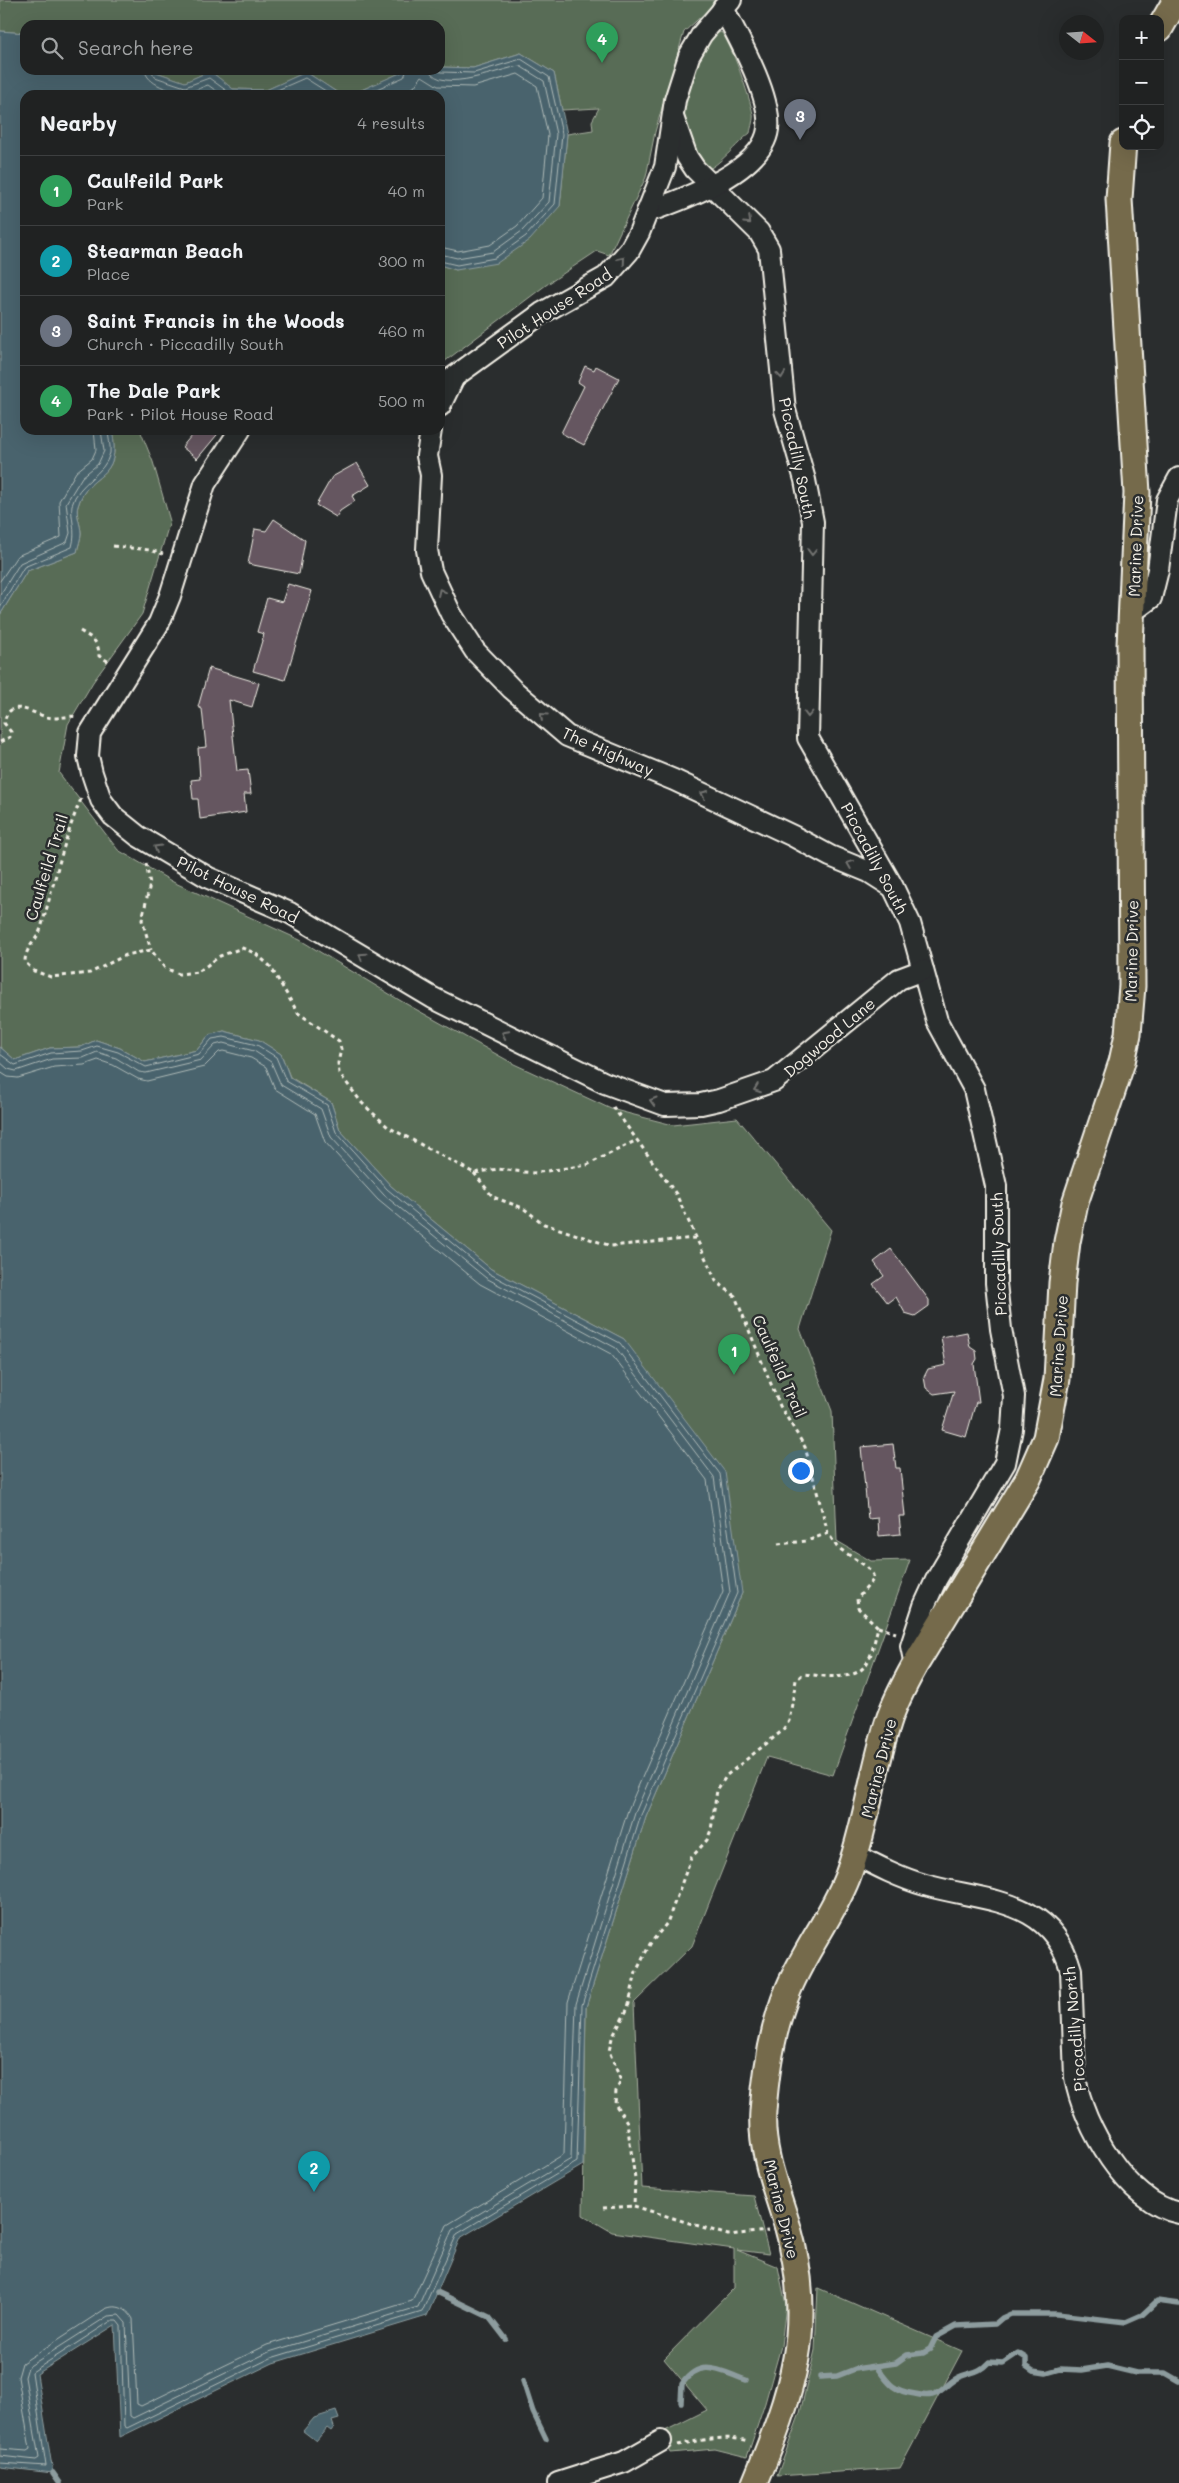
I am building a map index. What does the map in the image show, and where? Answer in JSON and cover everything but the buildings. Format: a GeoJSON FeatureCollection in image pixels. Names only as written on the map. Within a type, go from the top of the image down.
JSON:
{"type":"FeatureCollection","features":[{"type":"Feature","properties":{"kind":"main road"},"geometry":{"type":"LineString","coordinates":[[1164,21],[1176,0]]}},
{"type":"Feature","properties":{"kind":"main road","name":"Marine Drive"},"geometry":{"type":"LineString","coordinates":[[755,2483],[786,2402],[799,2348],[801,2326],[799,2281],[788,2229],[770,2174],[763,2113],[771,2055],[788,1989],[846,1880],[864,1826],[888,1722],[915,1665],[1028,1479],[1050,1423],[1057,1378],[1062,1283],[1067,1242],[1075,1204],[1113,1090],[1128,1034],[1132,986],[1130,645],[1137,493],[1119,199],[1122,150]]}},
{"type":"Feature","properties":{"kind":"street","name":"Pilot House Road"},"geometry":{"type":"LineString","coordinates":[[447,382],[542,313],[606,277],[618,266],[635,242],[665,167],[679,83],[689,56],[702,34],[727,4]]}},
{"type":"Feature","properties":{"kind":"street"},"geometry":{"type":"LineString","coordinates":[[647,212],[713,187],[758,151],[764,142],[768,130],[769,116],[754,71],[727,4]]}},
{"type":"Feature","properties":{"kind":"street","name":"Piccadilly South"},"geometry":{"type":"LineString","coordinates":[[673,117],[687,157],[700,174],[760,232],[769,249],[785,410],[805,480],[812,522],[808,738],[893,887],[910,923],[937,1021],[974,1089],[996,1193],[996,1283],[1001,1329],[1014,1396],[1014,1413],[1006,1462],[936,1580],[917,1625],[911,1646],[915,1665]]}},
{"type":"Feature","properties":{"kind":"street","name":"Pilot House Road"},"geometry":{"type":"LineString","coordinates":[[237,435],[205,484],[159,623],[131,669],[98,717],[90,734],[88,745],[92,773],[101,800],[110,812],[138,836],[209,878],[290,913],[433,998],[571,1068],[639,1097],[665,1105],[701,1104]]}},
{"type":"Feature","properties":{"kind":"street","name":"The Highway"},"geometry":{"type":"LineString","coordinates":[[420,435],[431,474],[427,550],[431,571],[451,614],[475,650],[512,689],[567,736],[674,780],[830,856],[868,872],[893,887]]}},
{"type":"Feature","properties":{"kind":"street","name":"The Highway"},"geometry":{"type":"LineString","coordinates":[[427,456],[431,435]]}},
{"type":"Feature","properties":{"kind":"street"},"geometry":{"type":"LineString","coordinates":[[1132,612],[1151,598],[1158,570],[1168,500],[1179,478]]}},
{"type":"Feature","properties":{"kind":"street","name":"Dogwood Lane"},"geometry":{"type":"LineString","coordinates":[[701,1104],[737,1096],[774,1081],[899,979],[923,970]]}},
{"type":"Feature","properties":{"kind":"street","name":"Piccadilly North"},"geometry":{"type":"LineString","coordinates":[[854,1854],[911,1881],[1017,1907],[1034,1914],[1048,1926],[1067,1955],[1071,1970],[1075,2077],[1078,2095],[1097,2139],[1128,2181],[1144,2195],[1179,2213]]}},
{"type":"Feature","properties":{"kind":"street"},"geometry":{"type":"LineString","coordinates":[[562,2482],[624,2462],[660,2441]]}},
{"type":"Feature","properties":{"kind":"path"},"geometry":{"type":"LineString","coordinates":[[113,546],[150,550],[181,560]]}},
{"type":"Feature","properties":{"kind":"path"},"geometry":{"type":"LineString","coordinates":[[80,631],[94,639],[99,647],[99,656],[131,669]]}},
{"type":"Feature","properties":{"kind":"path"},"geometry":{"type":"LineString","coordinates":[[0,742],[10,737],[11,732],[4,723],[6,714],[19,707],[54,718],[70,715],[85,719],[98,717]]}},
{"type":"Feature","properties":{"kind":"path","name":"Caulfeild Trail"},"geometry":{"type":"LineString","coordinates":[[92,773],[67,837],[49,892],[40,930],[25,953],[25,962],[34,971],[51,976],[71,975],[90,973],[126,955],[151,950]]}},
{"type":"Feature","properties":{"kind":"path"},"geometry":{"type":"LineString","coordinates":[[150,844],[145,856],[150,884],[142,920],[151,950],[165,968],[180,974],[198,972],[220,956],[242,948],[255,953],[270,966],[298,1013],[339,1041],[341,1049],[339,1073],[362,1103],[388,1127],[474,1173],[493,1197],[523,1208],[544,1224],[611,1246],[695,1238]]}},
{"type":"Feature","properties":{"kind":"path","name":"Caulfeild Trail"},"geometry":{"type":"LineString","coordinates":[[610,1102],[676,1194],[716,1281],[735,1296],[780,1406],[805,1447],[828,1533],[836,1547],[867,1567],[873,1575],[873,1580],[857,1599],[858,1608],[878,1627],[868,1662],[859,1670],[839,1677],[803,1674],[796,1680],[789,1721],[782,1731],[727,1775],[716,1790],[711,1830],[706,1840],[691,1858],[667,1923],[650,1944],[636,1972],[628,2008],[612,2038],[609,2051],[621,2081],[616,2091],[615,2104],[626,2122],[635,2179],[634,2206]]}},
{"type":"Feature","properties":{"kind":"path"},"geometry":{"type":"LineString","coordinates":[[474,1173],[498,1169],[533,1173],[587,1165],[637,1140]]}},
{"type":"Feature","properties":{"kind":"path"},"geometry":{"type":"LineString","coordinates":[[778,1544],[807,1541],[828,1533]]}},
{"type":"Feature","properties":{"kind":"path"},"geometry":{"type":"LineString","coordinates":[[603,2208],[634,2206],[728,2235],[788,2229]]}},
{"type":"Feature","properties":{"kind":"path"},"geometry":{"type":"LineString","coordinates":[[660,2441],[663,2449],[710,2440],[737,2438],[770,2447]]}},
{"type":"Feature","properties":{"kind":"green space"},"geometry":{"type":"Polygon","coordinates":[[[0,0],[719,0],[684,32],[655,132],[646,177],[609,255],[597,251],[546,285],[445,361],[445,267],[456,270],[560,206],[567,134],[593,130],[592,121],[599,108],[562,110],[554,73],[521,53],[473,68],[445,67],[445,20],[20,20],[20,33],[0,31],[0,0]]]}},
{"type":"Feature","properties":{"kind":"green space"},"geometry":{"type":"Polygon","coordinates":[[[721,32],[730,47],[740,71],[753,118],[750,133],[722,160],[706,170],[701,164],[689,137],[684,118],[683,101],[689,79],[702,48],[710,37],[721,32]]]}},
{"type":"Feature","properties":{"kind":"green space"},"geometry":{"type":"Polygon","coordinates":[[[165,75],[201,75],[185,82],[165,75]]]}},
{"type":"Feature","properties":{"kind":"green space"},"geometry":{"type":"Polygon","coordinates":[[[215,75],[299,75],[266,90],[233,89],[215,75]]]}},
{"type":"Feature","properties":{"kind":"green space"},"geometry":{"type":"Polygon","coordinates":[[[311,75],[396,75],[361,90],[333,90],[311,75]]]}},
{"type":"Feature","properties":{"kind":"green space"},"geometry":{"type":"Polygon","coordinates":[[[113,435],[142,435],[153,462],[170,521],[142,614],[93,682],[68,724],[59,773],[118,850],[173,882],[300,940],[401,1001],[514,1064],[611,1109],[673,1125],[737,1118],[831,1230],[800,1329],[832,1411],[837,1541],[871,1561],[910,1560],[833,1775],[767,1757],[692,1946],[634,2003],[642,2188],[754,2196],[769,2254],[737,2250],[778,2267],[786,2305],[781,2346],[747,2457],[715,2449],[670,2453],[661,2433],[707,2410],[664,2359],[734,2288],[734,2249],[612,2232],[583,2215],[586,2007],[646,1817],[742,1593],[624,1339],[491,1269],[391,1186],[340,1130],[331,1102],[290,1077],[281,1054],[259,1040],[224,1031],[209,1035],[197,1050],[145,1062],[120,1048],[96,1040],[81,1047],[50,1048],[15,1060],[0,1047],[0,615],[27,571],[77,552],[81,538],[77,512],[78,506],[89,486],[109,468],[113,459],[113,435]]]}},
{"type":"Feature","properties":{"kind":"green space"},"geometry":{"type":"Polygon","coordinates":[[[818,2288],[962,2351],[900,2468],[777,2476],[800,2413],[815,2350],[818,2288]]]}},
{"type":"Feature","properties":{"kind":"water"},"geometry":{"type":"Polygon","coordinates":[[[0,31],[20,33],[20,75],[165,75],[185,82],[201,75],[215,75],[233,89],[266,90],[20,90],[20,435],[113,435],[114,447],[113,459],[109,468],[89,486],[78,506],[77,512],[81,538],[77,552],[27,571],[0,615],[0,31]]]}},
{"type":"Feature","properties":{"kind":"water"},"geometry":{"type":"Polygon","coordinates":[[[521,53],[554,73],[567,134],[560,206],[530,240],[497,263],[456,270],[445,267],[445,90],[361,90],[396,75],[445,75],[445,67],[473,68],[521,53]]]}},
{"type":"Feature","properties":{"kind":"water"},"geometry":{"type":"Polygon","coordinates":[[[299,75],[311,75],[333,90],[266,90],[299,75]]]}},
{"type":"Feature","properties":{"kind":"water"},"geometry":{"type":"Polygon","coordinates":[[[224,1031],[259,1040],[281,1054],[290,1078],[331,1102],[340,1130],[391,1186],[491,1269],[624,1339],[725,1472],[742,1593],[646,1817],[586,2007],[583,2165],[460,2238],[427,2316],[273,2363],[120,2437],[115,2325],[37,2374],[53,2473],[0,2467],[0,1047],[15,1060],[50,1048],[81,1047],[96,1040],[120,1048],[145,1062],[197,1050],[209,1035],[224,1031]]]}},
{"type":"Feature","properties":{"kind":"water"},"geometry":{"type":"Polygon","coordinates":[[[336,2411],[339,2419],[332,2421],[334,2427],[331,2431],[327,2428],[316,2441],[303,2431],[314,2418],[336,2411]]]}},
{"type":"Feature","properties":{"kind":"waterway"},"geometry":{"type":"LineString","coordinates":[[437,2292],[489,2317],[506,2339]]}},
{"type":"Feature","properties":{"kind":"waterway"},"geometry":{"type":"LineString","coordinates":[[820,2377],[837,2376],[855,2369],[896,2363],[907,2355],[923,2353],[930,2349],[936,2337],[956,2326],[995,2324],[1011,2314],[1057,2314],[1126,2322],[1142,2315],[1157,2301],[1179,2304]]}},
{"type":"Feature","properties":{"kind":"waterway"},"geometry":{"type":"LineString","coordinates":[[876,2366],[896,2389],[924,2396],[937,2393],[956,2379],[978,2370],[989,2362],[1003,2363],[1018,2353],[1026,2358],[1026,2366],[1033,2371],[1046,2373],[1060,2369],[1082,2370],[1107,2366],[1136,2373],[1165,2373],[1179,2381]]}},
{"type":"Feature","properties":{"kind":"waterway"},"geometry":{"type":"LineString","coordinates":[[681,2402],[682,2384],[689,2376],[704,2368],[719,2370],[746,2380]]}},
{"type":"Feature","properties":{"kind":"waterway"},"geometry":{"type":"LineString","coordinates":[[523,2381],[533,2412],[546,2439]]}},
{"type":"Feature","properties":{"kind":"waterway"},"geometry":{"type":"LineString","coordinates":[[53,2473],[60,2483]]}},
{"type":"Feature","properties":{"kind":"place","name":"The Dale Park"},"geometry":{"type":"Point","coordinates":[602,63]}},
{"type":"Feature","properties":{"kind":"place","name":"Saint Francis in the Woods"},"geometry":{"type":"Point","coordinates":[800,140]}},
{"type":"Feature","properties":{"kind":"place","name":"Caulfeild Park"},"geometry":{"type":"Point","coordinates":[734,1375]}},
{"type":"Feature","properties":{"kind":"place","name":"Stearman Beach"},"geometry":{"type":"Point","coordinates":[314,2192]}}]}
